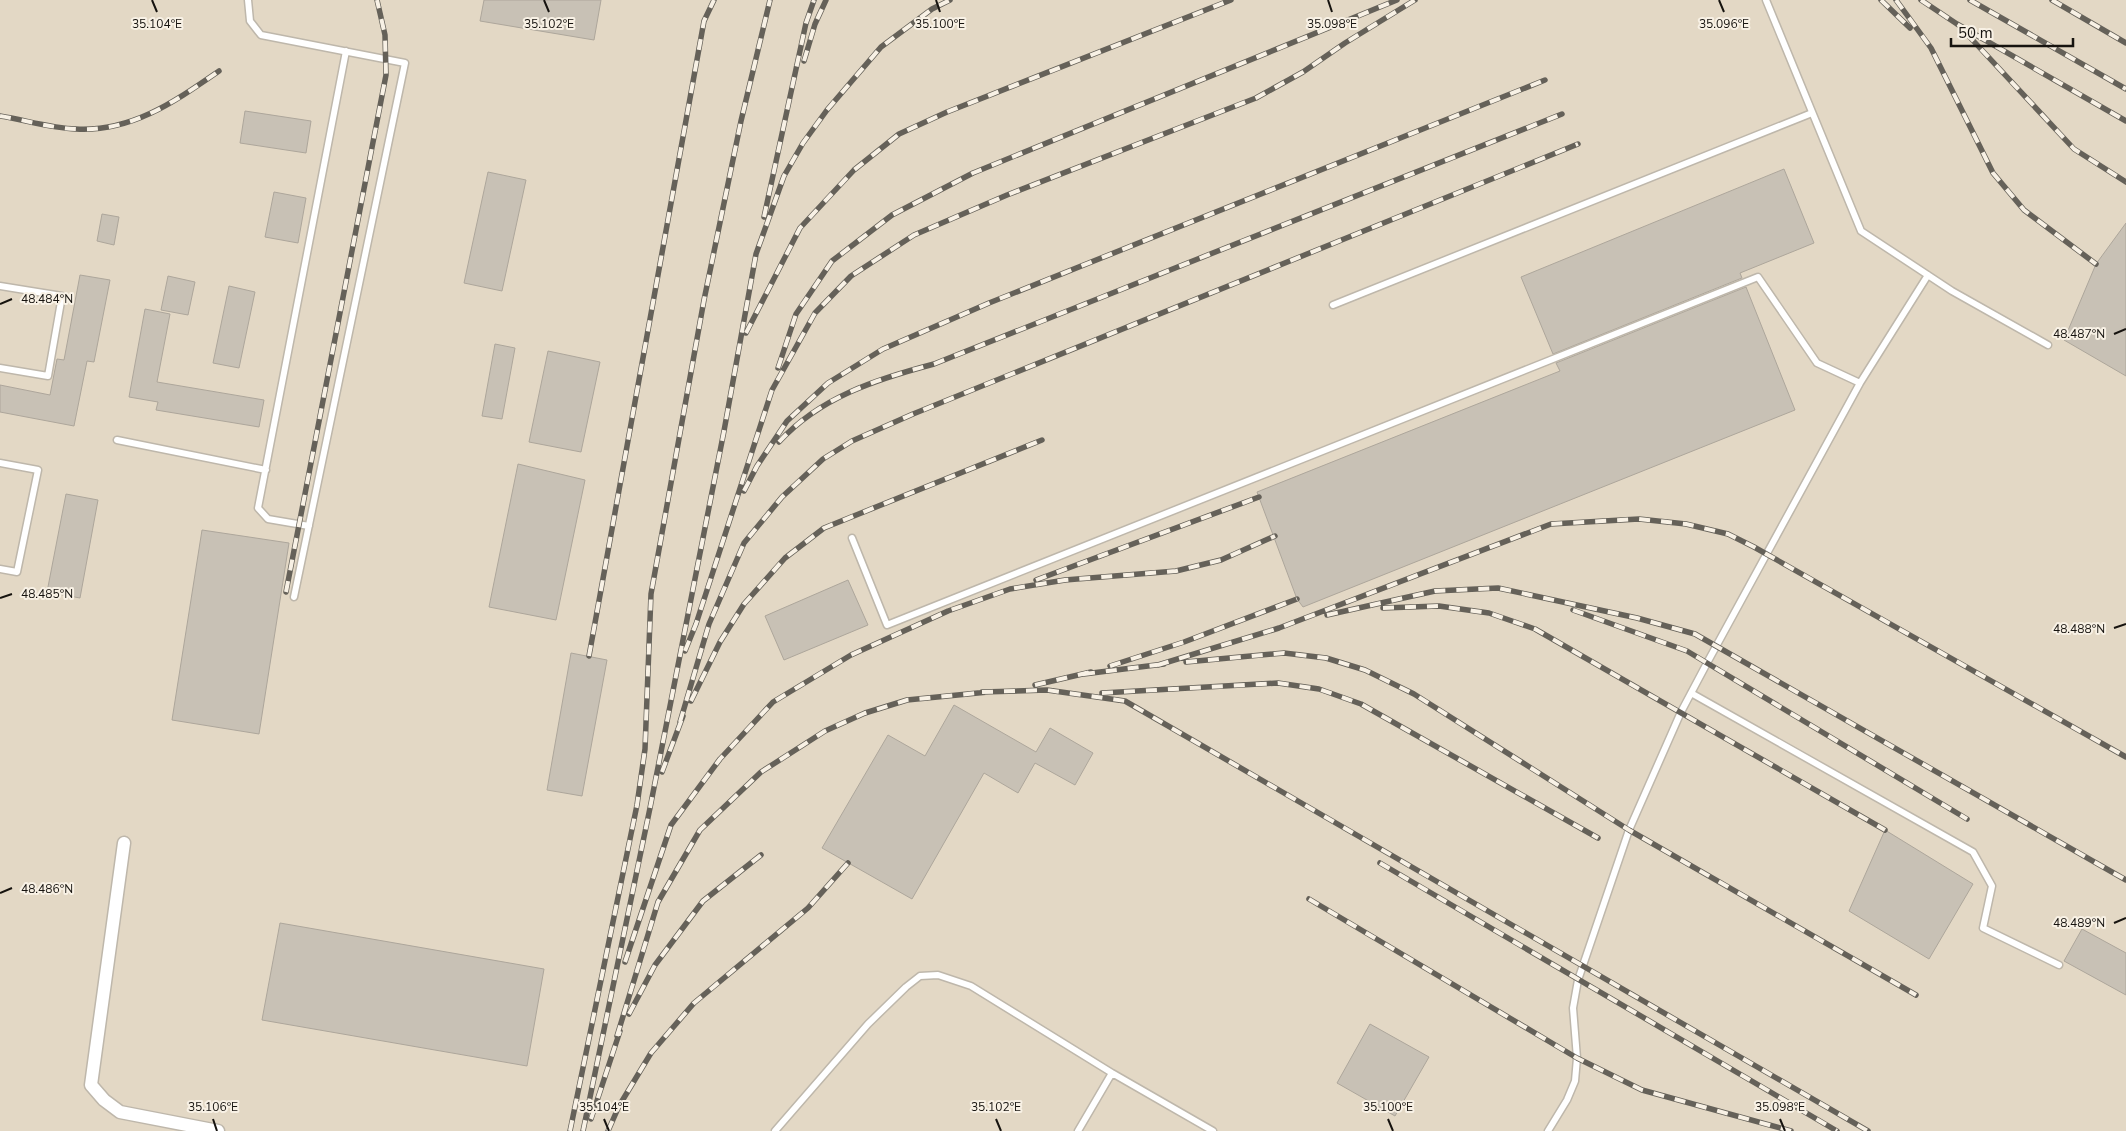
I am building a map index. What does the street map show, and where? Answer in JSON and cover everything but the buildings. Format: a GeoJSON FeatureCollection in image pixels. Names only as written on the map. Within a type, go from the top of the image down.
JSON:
{"type":"FeatureCollection","features":[{"type":"Feature","properties":{"kind":"street"},"geometry":{"type":"LineString","coordinates":[[124,843],[92,1085],[104,1100],[120,1112],[218,1131]]}},
{"type":"Feature","properties":{"kind":"lane"},"geometry":{"type":"LineString","coordinates":[[248,0],[250,21],[261,35],[346,50],[404,63],[294,597]]}},
{"type":"Feature","properties":{"kind":"lane"},"geometry":{"type":"LineString","coordinates":[[1766,0],[1861,231],[1928,275],[2048,345]]}},
{"type":"Feature","properties":{"kind":"lane"},"geometry":{"type":"LineString","coordinates":[[309,526],[268,519],[258,508],[346,50]]}},
{"type":"Feature","properties":{"kind":"lane"},"geometry":{"type":"LineString","coordinates":[[1334,304],[1812,114]]}},
{"type":"Feature","properties":{"kind":"lane"},"geometry":{"type":"LineString","coordinates":[[1548,1131],[1568,1100],[1575,1081],[1577,1058],[1573,1008],[1578,980],[1629,830],[1692,693],[1860,383],[1928,275]]}},
{"type":"Feature","properties":{"kind":"lane"},"geometry":{"type":"LineString","coordinates":[[852,538],[887,625],[1758,277],[1817,362],[1860,383]]}},
{"type":"Feature","properties":{"kind":"lane"},"geometry":{"type":"LineString","coordinates":[[0,286],[62,296],[48,376],[0,368]]}},
{"type":"Feature","properties":{"kind":"lane"},"geometry":{"type":"LineString","coordinates":[[117,440],[266,470]]}},
{"type":"Feature","properties":{"kind":"lane"},"geometry":{"type":"LineString","coordinates":[[0,463],[38,470],[17,572],[0,569]]}},
{"type":"Feature","properties":{"kind":"lane"},"geometry":{"type":"LineString","coordinates":[[1692,693],[1973,852],[1992,886],[1984,928],[2059,966]]}},
{"type":"Feature","properties":{"kind":"lane"},"geometry":{"type":"LineString","coordinates":[[775,1131],[868,1024],[920,976],[938,975],[971,986],[1112,1073],[1213,1131]]}},
{"type":"Feature","properties":{"kind":"lane"},"geometry":{"type":"LineString","coordinates":[[1078,1131],[1112,1073]]}},
{"type":"Feature","properties":{"kind":"shaded area"},"geometry":{"type":"Polygon","coordinates":[[[0,0],[2126,0],[2126,1131],[0,1131],[0,0]]]}},
{"type":"Feature","properties":{"kind":"railway"},"geometry":{"type":"LineString","coordinates":[[286,592],[386,75],[385,35],[377,0]]}},
{"type":"Feature","properties":{"kind":"railway"},"geometry":{"type":"LineString","coordinates":[[589,656],[704,21],[714,0]]}},
{"type":"Feature","properties":{"kind":"railway"},"geometry":{"type":"LineString","coordinates":[[570,1131],[637,805],[645,749],[651,594],[704,300],[741,121],[770,0]]}},
{"type":"Feature","properties":{"kind":"railway"},"geometry":{"type":"LineString","coordinates":[[764,217],[806,23],[814,0]]}},
{"type":"Feature","properties":{"kind":"railway"},"geometry":{"type":"LineString","coordinates":[[804,61],[815,24],[826,0]]}},
{"type":"Feature","properties":{"kind":"railway"},"geometry":{"type":"LineString","coordinates":[[583,1131],[650,808],[724,431],[756,254],[784,176],[803,143],[827,110],[881,47],[932,9],[950,0]]}},
{"type":"Feature","properties":{"kind":"railway"},"geometry":{"type":"LineString","coordinates":[[746,333],[800,228],[854,170],[899,134],[947,112],[1231,0]]}},
{"type":"Feature","properties":{"kind":"railway"},"geometry":{"type":"LineString","coordinates":[[778,368],[796,314],[832,261],[892,215],[973,173],[1397,0]]}},
{"type":"Feature","properties":{"kind":"railway"},"geometry":{"type":"LineString","coordinates":[[685,651],[696,624],[772,390],[815,313],[851,276],[914,235],[1007,195],[1256,98],[1303,72],[1345,43],[1415,0]]}},
{"type":"Feature","properties":{"kind":"railway"},"geometry":{"type":"LineString","coordinates":[[1881,0],[1910,28]]}},
{"type":"Feature","properties":{"kind":"railway"},"geometry":{"type":"LineString","coordinates":[[1896,0],[1931,48],[1993,173],[2024,210],[2096,264]]}},
{"type":"Feature","properties":{"kind":"railway"},"geometry":{"type":"LineString","coordinates":[[1921,0],[1957,24],[2126,121]]}},
{"type":"Feature","properties":{"kind":"railway"},"geometry":{"type":"LineString","coordinates":[[1970,0],[2126,89]]}},
{"type":"Feature","properties":{"kind":"railway"},"geometry":{"type":"LineString","coordinates":[[2052,0],[2126,43]]}},
{"type":"Feature","properties":{"kind":"railway"},"geometry":{"type":"LineString","coordinates":[[1966,33],[2074,149],[2126,182]]}},
{"type":"Feature","properties":{"kind":"railway"},"geometry":{"type":"LineString","coordinates":[[0,116],[48,126],[76,129],[116,126],[152,113],[169,104],[219,71]]}},
{"type":"Feature","properties":{"kind":"railway"},"geometry":{"type":"LineString","coordinates":[[744,491],[757,466],[787,421],[828,383],[883,349],[989,303],[1545,80]]}},
{"type":"Feature","properties":{"kind":"railway"},"geometry":{"type":"LineString","coordinates":[[779,442],[812,413],[871,383],[934,364],[1562,114]]}},
{"type":"Feature","properties":{"kind":"railway"},"geometry":{"type":"LineString","coordinates":[[680,722],[709,624],[744,543],[782,497],[823,459],[852,441],[913,414],[1578,144]]}},
{"type":"Feature","properties":{"kind":"railway"},"geometry":{"type":"LineString","coordinates":[[691,701],[720,642],[744,604],[785,558],[824,528],[1042,440]]}},
{"type":"Feature","properties":{"kind":"railway"},"geometry":{"type":"LineString","coordinates":[[1036,580],[1259,497]]}},
{"type":"Feature","properties":{"kind":"railway"},"geometry":{"type":"LineString","coordinates":[[1158,665],[1279,628],[1551,524],[1639,519],[1686,524],[1728,534],[2126,757]]}},
{"type":"Feature","properties":{"kind":"railway"},"geometry":{"type":"LineString","coordinates":[[625,962],[671,825],[720,759],[773,702],[851,655],[948,611],[1010,589],[1065,580],[1176,571],[1221,560],[1275,536]]}},
{"type":"Feature","properties":{"kind":"railway"},"geometry":{"type":"LineString","coordinates":[[1327,615],[1435,591],[1498,588],[1637,618],[1695,634],[2126,880]]}},
{"type":"Feature","properties":{"kind":"railway"},"geometry":{"type":"LineString","coordinates":[[1110,666],[1184,642],[1297,599]]}},
{"type":"Feature","properties":{"kind":"railway"},"geometry":{"type":"LineString","coordinates":[[1383,608],[1439,606],[1489,613],[1535,629],[1885,830]]}},
{"type":"Feature","properties":{"kind":"railway"},"geometry":{"type":"LineString","coordinates":[[1573,610],[1687,651],[1967,819]]}},
{"type":"Feature","properties":{"kind":"railway"},"geometry":{"type":"LineString","coordinates":[[1186,662],[1284,653],[1326,658],[1365,670],[1414,694],[1629,830],[1916,995]]}},
{"type":"Feature","properties":{"kind":"railway"},"geometry":{"type":"LineString","coordinates":[[1084,674],[1164,664]]}},
{"type":"Feature","properties":{"kind":"railway"},"geometry":{"type":"LineString","coordinates":[[1035,685],[1091,672]]}},
{"type":"Feature","properties":{"kind":"railway"},"geometry":{"type":"LineString","coordinates":[[1102,693],[1278,683],[1319,689],[1361,704],[1598,838]]}},
{"type":"Feature","properties":{"kind":"railway"},"geometry":{"type":"LineString","coordinates":[[982,692],[1047,690],[1125,701],[1868,1131]]}},
{"type":"Feature","properties":{"kind":"railway"},"geometry":{"type":"LineString","coordinates":[[617,1036],[658,902],[700,830],[761,772],[825,731],[865,713],[907,700],[988,692]]}},
{"type":"Feature","properties":{"kind":"railway"},"geometry":{"type":"LineString","coordinates":[[662,772],[683,716]]}},
{"type":"Feature","properties":{"kind":"railway"},"geometry":{"type":"LineString","coordinates":[[629,1014],[655,965],[703,901],[761,855]]}},
{"type":"Feature","properties":{"kind":"railway"},"geometry":{"type":"LineString","coordinates":[[608,1131],[619,1106],[651,1053],[694,1003],[808,908],[848,863]]}},
{"type":"Feature","properties":{"kind":"railway"},"geometry":{"type":"LineString","coordinates":[[1380,863],[1837,1131]]}},
{"type":"Feature","properties":{"kind":"railway"},"geometry":{"type":"LineString","coordinates":[[1309,899],[1577,1058],[1642,1090],[1791,1131]]}},
{"type":"Feature","properties":{"kind":"railway"},"geometry":{"type":"LineString","coordinates":[[591,1119],[620,1031]]}}]}
